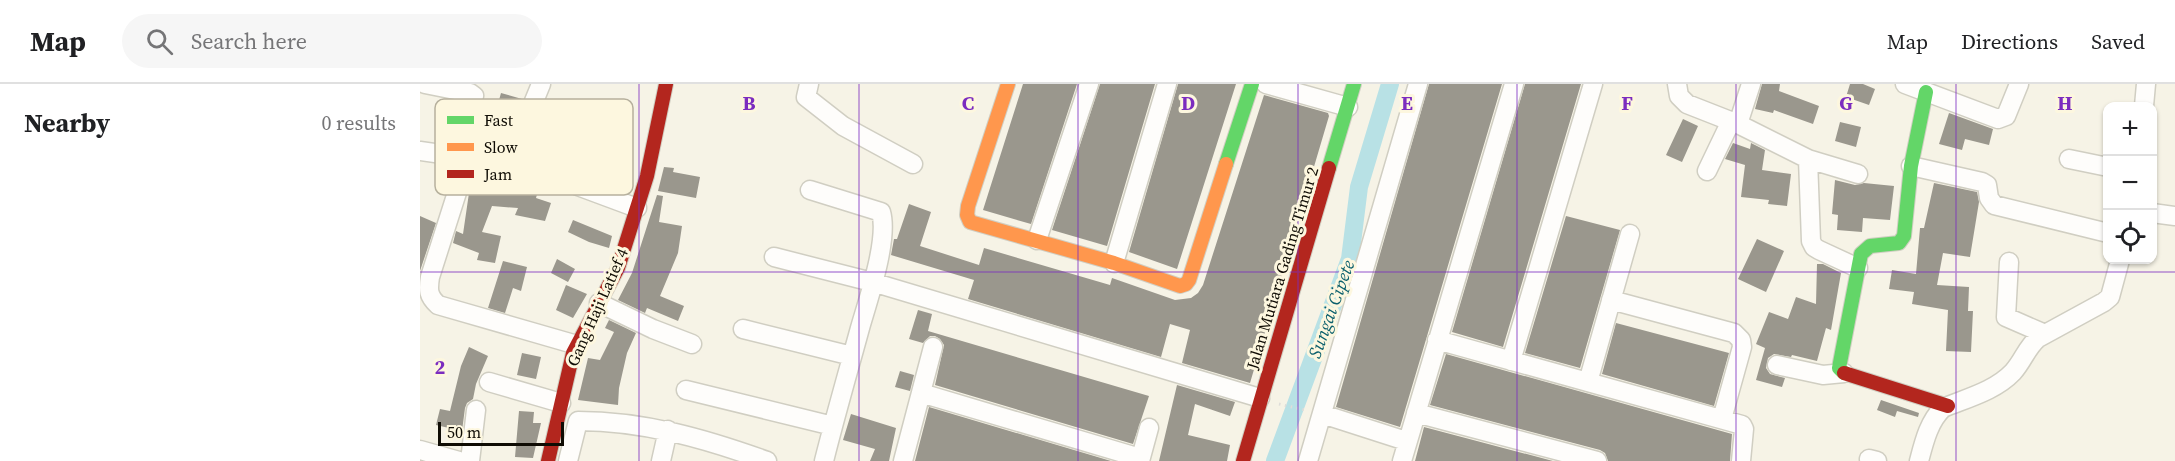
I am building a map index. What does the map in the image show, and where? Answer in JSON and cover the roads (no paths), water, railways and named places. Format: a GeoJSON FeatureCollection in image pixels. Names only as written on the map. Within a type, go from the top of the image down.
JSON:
{"type":"FeatureCollection","features":[{"type":"Feature","properties":{"kind":"street"},"geometry":{"type":"LineString","coordinates":[[425,84],[470,93],[474,96],[473,99]]}},
{"type":"Feature","properties":{"kind":"street"},"geometry":{"type":"LineString","coordinates":[[535,99],[541,84]]}},
{"type":"Feature","properties":{"kind":"street","name":"Gang Haji Latief 4"},"geometry":{"type":"LineString","coordinates":[[548,461],[565,381],[577,345],[618,268],[637,208],[647,176],[666,84]]}},
{"type":"Feature","properties":{"kind":"street"},"geometry":{"type":"LineString","coordinates":[[809,84],[806,97],[843,126],[913,164]]}},
{"type":"Feature","properties":{"kind":"street"},"geometry":{"type":"LineString","coordinates":[[1008,84],[968,206],[967,215],[970,222],[1114,263],[1180,286],[1190,280],[1252,84]]}},
{"type":"Feature","properties":{"kind":"street"},"geometry":{"type":"LineString","coordinates":[[1037,240],[1089,84]]}},
{"type":"Feature","properties":{"kind":"street"},"geometry":{"type":"LineString","coordinates":[[1114,263],[1167,84]]}},
{"type":"Feature","properties":{"kind":"street"},"geometry":{"type":"LineString","coordinates":[[1266,84],[1348,107]]}},
{"type":"Feature","properties":{"kind":"street","name":"Jalan Mutiara Gading Timur 2"},"geometry":{"type":"LineString","coordinates":[[1243,461],[1265,400],[1354,84]]}},
{"type":"Feature","properties":{"kind":"street"},"geometry":{"type":"LineString","coordinates":[[1308,461],[1314,412],[1418,84]]}},
{"type":"Feature","properties":{"kind":"street"},"geometry":{"type":"LineString","coordinates":[[1402,461],[1406,441],[1514,84]]}},
{"type":"Feature","properties":{"kind":"street"},"geometry":{"type":"LineString","coordinates":[[1511,361],[1593,84]]}},
{"type":"Feature","properties":{"kind":"street"},"geometry":{"type":"LineString","coordinates":[[1677,84],[1679,96],[1687,104],[1734,122],[1808,159],[1858,174]]}},
{"type":"Feature","properties":{"kind":"street"},"geometry":{"type":"LineString","coordinates":[[1707,171],[1734,122],[1751,84]]}},
{"type":"Feature","properties":{"kind":"street"},"geometry":{"type":"LineString","coordinates":[[1905,84],[2002,118],[2006,116],[2019,84]]}},
{"type":"Feature","properties":{"kind":"street"},"geometry":{"type":"LineString","coordinates":[[2144,102],[2146,84]]}},
{"type":"Feature","properties":{"kind":"street"},"geometry":{"type":"LineString","coordinates":[[1844,373],[1839,368],[1862,254],[1866,249],[1878,245],[1893,245],[1902,240],[1911,166],[1926,92]]}},
{"type":"Feature","properties":{"kind":"street"},"geometry":{"type":"LineString","coordinates":[[420,151],[435,153]]}},
{"type":"Feature","properties":{"kind":"street"},"geometry":{"type":"LineString","coordinates":[[1808,159],[1811,241],[1819,250],[1858,268]]}},
{"type":"Feature","properties":{"kind":"street"},"geometry":{"type":"LineString","coordinates":[[2069,159],[2103,166]]}},
{"type":"Feature","properties":{"kind":"street"},"geometry":{"type":"LineString","coordinates":[[1911,166],[1982,182],[1987,185],[1989,198],[1994,205],[2103,232]]}},
{"type":"Feature","properties":{"kind":"street"},"geometry":{"type":"LineString","coordinates":[[810,190],[881,212],[883,231],[872,282],[824,461]]}},
{"type":"Feature","properties":{"kind":"street"},"geometry":{"type":"LineString","coordinates":[[452,195],[430,277],[428,290],[430,298],[438,304],[577,345]]}},
{"type":"Feature","properties":{"kind":"street"},"geometry":{"type":"LineString","coordinates":[[602,195],[637,208]]}},
{"type":"Feature","properties":{"kind":"street"},"geometry":{"type":"LineString","coordinates":[[2157,214],[2175,216]]}},
{"type":"Feature","properties":{"kind":"street"},"geometry":{"type":"LineString","coordinates":[[1588,382],[1630,234]]}},
{"type":"Feature","properties":{"kind":"street"},"geometry":{"type":"LineString","coordinates":[[774,257],[872,282],[1265,400]]}},
{"type":"Feature","properties":{"kind":"street"},"geometry":{"type":"LineString","coordinates":[[2009,262],[2006,317],[2044,334]]}},
{"type":"Feature","properties":{"kind":"street"},"geometry":{"type":"LineString","coordinates":[[1919,461],[1931,424],[1938,412],[1987,390],[2010,375],[2031,344],[2044,334],[2104,302],[2110,297],[2119,264]]}},
{"type":"Feature","properties":{"kind":"street"},"geometry":{"type":"LineString","coordinates":[[1611,300],[1738,336],[1742,347],[1722,419]]}},
{"type":"Feature","properties":{"kind":"street"},"geometry":{"type":"LineString","coordinates":[[599,303],[653,329],[692,344]]}},
{"type":"Feature","properties":{"kind":"street"},"geometry":{"type":"LineString","coordinates":[[742,330],[852,356]]}},
{"type":"Feature","properties":{"kind":"street"},"geometry":{"type":"LineString","coordinates":[[1437,340],[1742,425],[1744,429],[1741,461]]}},
{"type":"Feature","properties":{"kind":"street"},"geometry":{"type":"LineString","coordinates":[[903,461],[933,347]]}},
{"type":"Feature","properties":{"kind":"street"},"geometry":{"type":"LineString","coordinates":[[1777,364],[1823,375],[1844,373],[1948,406]]}},
{"type":"Feature","properties":{"kind":"street"},"geometry":{"type":"LineString","coordinates":[[489,382],[561,403]]}},
{"type":"Feature","properties":{"kind":"street"},"geometry":{"type":"LineString","coordinates":[[686,390],[833,426]]}},
{"type":"Feature","properties":{"kind":"street"},"geometry":{"type":"LineString","coordinates":[[921,393],[1140,460],[1149,428]]}},
{"type":"Feature","properties":{"kind":"street"},"geometry":{"type":"LineString","coordinates":[[470,461],[476,411]]}},
{"type":"Feature","properties":{"kind":"street"},"geometry":{"type":"LineString","coordinates":[[1314,412],[1406,441]]}},
{"type":"Feature","properties":{"kind":"street"},"geometry":{"type":"LineString","coordinates":[[1416,413],[1597,461]]}},
{"type":"Feature","properties":{"kind":"street"},"geometry":{"type":"LineString","coordinates":[[568,461],[578,421],[668,430],[707,440],[746,457],[767,461]]}},
{"type":"Feature","properties":{"kind":"street"},"geometry":{"type":"LineString","coordinates":[[661,461],[668,430]]}},
{"type":"Feature","properties":{"kind":"street"},"geometry":{"type":"LineString","coordinates":[[420,450],[459,461]]}},
{"type":"Feature","properties":{"kind":"waterway","name":"Sungai Cipete"},"geometry":{"type":"LineString","coordinates":[[1275,461],[1350,259],[1359,187],[1390,84]]}}]}
